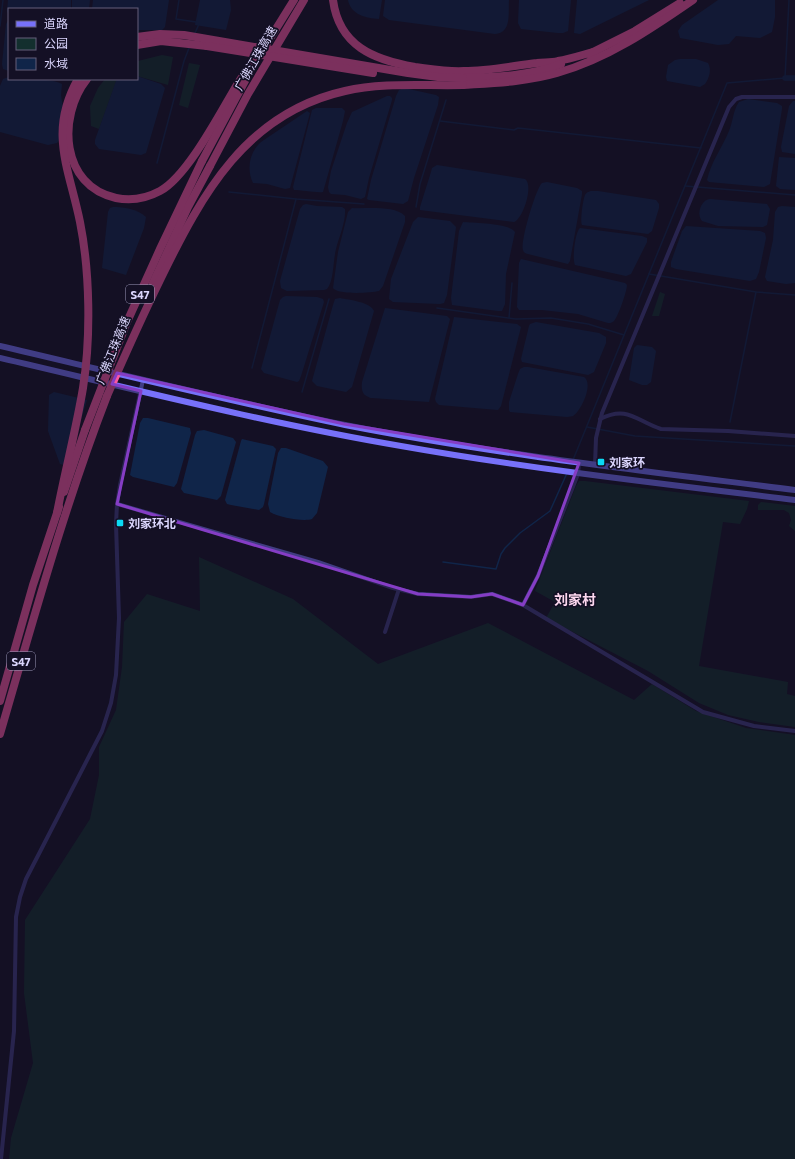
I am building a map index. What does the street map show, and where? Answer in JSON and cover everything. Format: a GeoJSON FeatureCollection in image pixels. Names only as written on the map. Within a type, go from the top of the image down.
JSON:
{"type":"FeatureCollection","features":[{"type":"Feature","properties":{"kind":"highway","name":"广佛江珠高速"},"geometry":{"type":"LineString","coordinates":[[0,701],[33,585],[57,513],[85,430],[127,322],[160,249],[206,164],[262,52],[294,0]]}},
{"type":"Feature","properties":{"kind":"highway","name":"广佛江珠高速"},"geometry":{"type":"LineString","coordinates":[[0,734],[72,493],[106,396],[137,319],[206,164],[304,0]]}},
{"type":"Feature","properties":{"kind":"highway"},"geometry":{"type":"LineString","coordinates":[[332,0],[338,21],[345,34],[364,51],[387,61],[424,68],[463,78]]}},
{"type":"Feature","properties":{"kind":"highway"},"geometry":{"type":"LineString","coordinates":[[138,45],[161,41],[191,43],[397,77],[502,77],[531,73],[558,66],[593,52],[635,31],[684,0]]}},
{"type":"Feature","properties":{"kind":"highway"},"geometry":{"type":"LineString","coordinates":[[138,37],[160,34],[184,35],[408,73],[438,77],[510,82],[548,75],[593,61],[634,39],[693,0]]}},
{"type":"Feature","properties":{"kind":"highway"},"geometry":{"type":"LineString","coordinates":[[86,80],[77,94],[72,107],[68,133],[72,158],[77,169],[96,190],[110,196],[124,199],[136,199],[149,196],[162,190],[172,182],[193,156],[239,81],[262,52]]}},
{"type":"Feature","properties":{"kind":"highway"},"geometry":{"type":"LineString","coordinates":[[106,396],[180,238],[223,169],[250,140],[274,121],[298,108],[318,99],[345,90],[463,78]]}},
{"type":"Feature","properties":{"kind":"highway"},"geometry":{"type":"LineString","coordinates":[[57,513],[83,388],[88,332],[88,305],[80,222],[66,168],[62,133],[64,112],[70,94],[77,80]]}},
{"type":"Feature","properties":{"kind":"main road"},"geometry":{"type":"LineString","coordinates":[[0,346],[143,380],[350,426],[579,463],[795,490]]}},
{"type":"Feature","properties":{"kind":"main road"},"geometry":{"type":"LineString","coordinates":[[0,358],[254,417],[401,446],[578,474],[795,500]]}},
{"type":"Feature","properties":{"kind":"street"},"geometry":{"type":"LineString","coordinates":[[595,465],[596,438],[600,419],[729,107],[736,99],[742,97],[795,97]]}},
{"type":"Feature","properties":{"kind":"street"},"geometry":{"type":"LineString","coordinates":[[1,1159],[14,1031],[16,917],[20,897],[26,879],[102,731],[111,703],[116,675],[119,618],[116,524],[117,504],[143,380]]}},
{"type":"Feature","properties":{"kind":"street"},"geometry":{"type":"LineString","coordinates":[[600,419],[608,416],[624,414],[632,415],[661,429],[728,431],[795,436]]}},
{"type":"Feature","properties":{"kind":"street"},"geometry":{"type":"LineString","coordinates":[[523,605],[538,576],[578,474],[579,463]]}},
{"type":"Feature","properties":{"kind":"street"},"geometry":{"type":"LineString","coordinates":[[117,504],[318,562],[418,594],[471,597],[492,594],[523,605],[703,712],[754,726],[795,731]]}},
{"type":"Feature","properties":{"kind":"street"},"geometry":{"type":"LineString","coordinates":[[385,632],[399,589]]}},
{"type":"Feature","properties":{"kind":"highlighted area"},"geometry":{"type":"Polygon","coordinates":[[[117,373],[344,424],[579,463],[538,576],[523,605],[492,594],[471,597],[418,594],[117,504],[141,391],[112,384],[117,373]]]}},
{"type":"Feature","properties":{"kind":"green space"},"geometry":{"type":"Polygon","coordinates":[[[162,55],[173,57],[168,85],[138,76],[138,61],[162,55]]]}},
{"type":"Feature","properties":{"kind":"green space"},"geometry":{"type":"Polygon","coordinates":[[[189,63],[200,65],[188,108],[179,105],[189,63]]]}},
{"type":"Feature","properties":{"kind":"green space"},"geometry":{"type":"Polygon","coordinates":[[[104,80],[117,80],[99,129],[91,126],[90,106],[98,88],[104,80]]]}},
{"type":"Feature","properties":{"kind":"green space"},"geometry":{"type":"Polygon","coordinates":[[[660,292],[665,294],[659,316],[652,316],[660,292]]]}},
{"type":"Feature","properties":{"kind":"green space"},"geometry":{"type":"Polygon","coordinates":[[[579,481],[749,501],[740,524],[723,522],[699,666],[788,682],[787,694],[795,696],[795,727],[759,722],[728,715],[699,703],[648,671],[546,618],[555,602],[535,591],[579,481]]]}},
{"type":"Feature","properties":{"kind":"green space"},"geometry":{"type":"Polygon","coordinates":[[[761,502],[795,506],[795,531],[789,526],[791,520],[789,513],[784,510],[758,510],[758,505],[761,502]]]}},
{"type":"Feature","properties":{"kind":"green space"},"geometry":{"type":"Polygon","coordinates":[[[199,557],[293,599],[378,664],[488,623],[634,700],[652,684],[696,711],[746,728],[795,735],[795,1159],[9,1159],[11,1138],[33,1063],[24,993],[25,920],[90,819],[99,775],[99,747],[116,710],[122,667],[124,622],[147,594],[200,611],[199,557]]]}},
{"type":"Feature","properties":{"kind":"water"},"geometry":{"type":"Polygon","coordinates":[[[8,0],[71,0],[71,8],[8,8],[8,14],[7,11],[8,0]]]}},
{"type":"Feature","properties":{"kind":"water"},"geometry":{"type":"Polygon","coordinates":[[[72,0],[90,0],[89,8],[72,8],[72,0]]]}},
{"type":"Feature","properties":{"kind":"water"},"geometry":{"type":"Polygon","coordinates":[[[93,0],[169,0],[165,27],[162,30],[138,30],[138,8],[92,8],[93,0]]]}},
{"type":"Feature","properties":{"kind":"water"},"geometry":{"type":"Polygon","coordinates":[[[200,0],[230,0],[231,10],[226,30],[195,25],[200,0]]]}},
{"type":"Feature","properties":{"kind":"water"},"geometry":{"type":"Polygon","coordinates":[[[348,0],[382,0],[379,19],[360,15],[352,9],[348,0]]]}},
{"type":"Feature","properties":{"kind":"water"},"geometry":{"type":"Polygon","coordinates":[[[385,0],[509,0],[509,16],[507,26],[504,30],[495,34],[389,20],[383,16],[385,0]]]}},
{"type":"Feature","properties":{"kind":"water"},"geometry":{"type":"Polygon","coordinates":[[[519,0],[571,0],[568,31],[558,33],[521,29],[518,23],[519,0]]]}},
{"type":"Feature","properties":{"kind":"water"},"geometry":{"type":"Polygon","coordinates":[[[577,0],[649,0],[580,34],[574,33],[577,0]]]}},
{"type":"Feature","properties":{"kind":"water"},"geometry":{"type":"Polygon","coordinates":[[[718,0],[775,0],[775,17],[772,32],[760,38],[736,36],[729,44],[718,45],[680,38],[678,31],[682,25],[718,0]]]}},
{"type":"Feature","properties":{"kind":"water"},"geometry":{"type":"Polygon","coordinates":[[[8,21],[8,71],[3,69],[2,64],[6,24],[8,21]]]}},
{"type":"Feature","properties":{"kind":"water"},"geometry":{"type":"Polygon","coordinates":[[[696,59],[708,63],[710,74],[705,84],[700,87],[667,81],[666,77],[668,65],[675,60],[696,59]]]}},
{"type":"Feature","properties":{"kind":"water"},"geometry":{"type":"Polygon","coordinates":[[[138,76],[161,84],[165,88],[146,153],[141,155],[99,149],[95,144],[95,140],[117,80],[138,80],[138,76]]]}},
{"type":"Feature","properties":{"kind":"water"},"geometry":{"type":"Polygon","coordinates":[[[8,77],[8,80],[44,80],[62,84],[61,95],[63,108],[60,139],[57,143],[48,145],[0,132],[0,86],[3,79],[8,77]]]}},
{"type":"Feature","properties":{"kind":"water"},"geometry":{"type":"Polygon","coordinates":[[[404,88],[439,97],[438,105],[408,201],[403,204],[369,200],[367,199],[371,180],[396,96],[399,90],[404,88]]]}},
{"type":"Feature","properties":{"kind":"water"},"geometry":{"type":"Polygon","coordinates":[[[390,96],[392,100],[369,178],[365,197],[361,199],[345,195],[331,194],[328,187],[331,171],[352,112],[390,96]]]}},
{"type":"Feature","properties":{"kind":"water"},"geometry":{"type":"Polygon","coordinates":[[[748,99],[777,103],[782,106],[770,184],[764,187],[709,182],[707,180],[709,173],[729,131],[737,105],[739,102],[748,99]]]}},
{"type":"Feature","properties":{"kind":"water"},"geometry":{"type":"Polygon","coordinates":[[[793,101],[795,101],[795,154],[782,152],[781,147],[789,106],[793,101]]]}},
{"type":"Feature","properties":{"kind":"water"},"geometry":{"type":"Polygon","coordinates":[[[316,108],[342,108],[345,111],[343,121],[323,192],[294,190],[293,187],[312,110],[316,108]]]}},
{"type":"Feature","properties":{"kind":"water"},"geometry":{"type":"Polygon","coordinates":[[[307,111],[310,113],[290,188],[285,189],[267,184],[253,183],[250,172],[250,161],[257,146],[307,111]]]}},
{"type":"Feature","properties":{"kind":"water"},"geometry":{"type":"Polygon","coordinates":[[[779,157],[795,158],[795,190],[780,189],[776,186],[779,157]]]}},
{"type":"Feature","properties":{"kind":"water"},"geometry":{"type":"Polygon","coordinates":[[[437,165],[525,179],[527,182],[528,194],[521,215],[514,222],[420,210],[432,168],[437,165]]]}},
{"type":"Feature","properties":{"kind":"water"},"geometry":{"type":"Polygon","coordinates":[[[547,182],[577,188],[582,191],[570,261],[568,264],[528,254],[523,250],[526,227],[536,194],[542,183],[547,182]]]}},
{"type":"Feature","properties":{"kind":"water"},"geometry":{"type":"Polygon","coordinates":[[[591,191],[656,200],[659,204],[659,208],[652,231],[648,234],[582,225],[581,222],[584,198],[586,193],[591,191]]]}},
{"type":"Feature","properties":{"kind":"water"},"geometry":{"type":"Polygon","coordinates":[[[710,199],[767,204],[770,209],[767,225],[763,227],[718,226],[702,221],[699,215],[700,208],[704,202],[710,199]]]}},
{"type":"Feature","properties":{"kind":"water"},"geometry":{"type":"Polygon","coordinates":[[[306,204],[342,207],[345,209],[331,281],[327,289],[324,290],[287,291],[281,288],[280,281],[300,209],[306,204]]]}},
{"type":"Feature","properties":{"kind":"water"},"geometry":{"type":"Polygon","coordinates":[[[778,207],[795,207],[795,283],[786,284],[767,281],[765,277],[773,240],[775,212],[778,207]]]}},
{"type":"Feature","properties":{"kind":"water"},"geometry":{"type":"Polygon","coordinates":[[[110,208],[130,209],[139,212],[146,217],[144,228],[126,275],[102,268],[108,212],[110,208]]]}},
{"type":"Feature","properties":{"kind":"water"},"geometry":{"type":"Polygon","coordinates":[[[352,208],[380,208],[394,210],[405,216],[405,222],[383,286],[379,291],[347,293],[333,288],[338,252],[348,212],[352,208]]]}},
{"type":"Feature","properties":{"kind":"water"},"geometry":{"type":"Polygon","coordinates":[[[418,217],[450,221],[456,227],[447,295],[444,303],[393,302],[389,299],[391,279],[413,222],[418,217]]]}},
{"type":"Feature","properties":{"kind":"water"},"geometry":{"type":"Polygon","coordinates":[[[463,222],[499,225],[515,232],[506,274],[505,304],[502,311],[452,305],[451,298],[459,231],[463,222]]]}},
{"type":"Feature","properties":{"kind":"water"},"geometry":{"type":"Polygon","coordinates":[[[686,226],[760,231],[765,233],[766,238],[759,272],[756,279],[750,281],[671,267],[671,262],[682,231],[686,226]]]}},
{"type":"Feature","properties":{"kind":"water"},"geometry":{"type":"Polygon","coordinates":[[[580,228],[642,236],[647,238],[647,242],[631,274],[626,276],[575,265],[574,246],[578,230],[580,228]]]}},
{"type":"Feature","properties":{"kind":"water"},"geometry":{"type":"Polygon","coordinates":[[[521,259],[625,283],[627,285],[626,293],[616,319],[608,323],[578,314],[542,310],[519,310],[517,307],[519,263],[521,259]]]}},
{"type":"Feature","properties":{"kind":"water"},"geometry":{"type":"Polygon","coordinates":[[[286,296],[317,297],[323,299],[324,302],[301,376],[297,382],[264,373],[261,369],[280,300],[286,296]]]}},
{"type":"Feature","properties":{"kind":"water"},"geometry":{"type":"Polygon","coordinates":[[[340,298],[364,303],[369,305],[374,311],[352,387],[346,392],[317,386],[312,381],[335,299],[340,298]]]}},
{"type":"Feature","properties":{"kind":"water"},"geometry":{"type":"Polygon","coordinates":[[[385,308],[447,316],[450,319],[429,402],[372,398],[363,393],[362,382],[385,308]]]}},
{"type":"Feature","properties":{"kind":"water"},"geometry":{"type":"Polygon","coordinates":[[[454,317],[517,324],[521,327],[501,406],[498,410],[439,405],[436,402],[435,399],[454,317]]]}},
{"type":"Feature","properties":{"kind":"water"},"geometry":{"type":"Polygon","coordinates":[[[536,322],[599,333],[606,337],[606,343],[594,372],[588,375],[522,362],[521,359],[529,326],[530,324],[536,322]]]}},
{"type":"Feature","properties":{"kind":"water"},"geometry":{"type":"Polygon","coordinates":[[[637,345],[652,347],[656,351],[651,382],[647,385],[642,385],[629,380],[634,348],[637,345]]]}},
{"type":"Feature","properties":{"kind":"water"},"geometry":{"type":"Polygon","coordinates":[[[524,367],[584,377],[587,380],[588,385],[580,409],[573,416],[567,417],[510,412],[509,402],[520,369],[524,367]]]}},
{"type":"Feature","properties":{"kind":"water"},"geometry":{"type":"Polygon","coordinates":[[[54,392],[87,400],[67,466],[60,464],[48,431],[49,395],[54,392]]]}},
{"type":"Feature","properties":{"kind":"water"},"geometry":{"type":"Polygon","coordinates":[[[143,418],[190,428],[191,433],[177,483],[174,487],[130,475],[140,423],[143,418]]]}},
{"type":"Feature","properties":{"kind":"water"},"geometry":{"type":"Polygon","coordinates":[[[204,430],[233,438],[236,442],[221,496],[217,500],[184,493],[181,489],[195,435],[197,431],[204,430]]]}},
{"type":"Feature","properties":{"kind":"water"},"geometry":{"type":"Polygon","coordinates":[[[242,439],[273,446],[276,449],[264,504],[259,510],[227,504],[225,500],[242,439]]]}},
{"type":"Feature","properties":{"kind":"water"},"geometry":{"type":"Polygon","coordinates":[[[281,448],[286,448],[323,461],[328,467],[317,513],[312,519],[303,520],[279,516],[270,512],[268,504],[278,453],[281,448]]]}},
{"type":"Feature","properties":{"kind":"waterway"},"geometry":{"type":"LineString","coordinates":[[0,26],[3,0]]}},
{"type":"Feature","properties":{"kind":"waterway"},"geometry":{"type":"LineString","coordinates":[[179,0],[176,19],[196,22]]}},
{"type":"Feature","properties":{"kind":"waterway"},"geometry":{"type":"LineString","coordinates":[[573,460],[727,83],[785,78],[789,0]]}},
{"type":"Feature","properties":{"kind":"waterway"},"geometry":{"type":"LineString","coordinates":[[195,33],[199,24]]}},
{"type":"Feature","properties":{"kind":"waterway"},"geometry":{"type":"LineString","coordinates":[[157,163],[184,61],[189,48]]}},
{"type":"Feature","properties":{"kind":"waterway"},"geometry":{"type":"LineString","coordinates":[[785,78],[795,78]]}},
{"type":"Feature","properties":{"kind":"waterway"},"geometry":{"type":"LineString","coordinates":[[416,207],[420,184],[446,100]]}},
{"type":"Feature","properties":{"kind":"waterway"},"geometry":{"type":"LineString","coordinates":[[440,121],[514,130],[518,128],[701,148]]}},
{"type":"Feature","properties":{"kind":"waterway"},"geometry":{"type":"LineString","coordinates":[[685,186],[795,195]]}},
{"type":"Feature","properties":{"kind":"waterway"},"geometry":{"type":"LineString","coordinates":[[229,192],[364,204]]}},
{"type":"Feature","properties":{"kind":"waterway"},"geometry":{"type":"LineString","coordinates":[[252,368],[296,199]]}},
{"type":"Feature","properties":{"kind":"waterway"},"geometry":{"type":"LineString","coordinates":[[649,274],[756,292],[795,295]]}},
{"type":"Feature","properties":{"kind":"waterway"},"geometry":{"type":"LineString","coordinates":[[509,318],[512,283]]}},
{"type":"Feature","properties":{"kind":"waterway"},"geometry":{"type":"LineString","coordinates":[[730,422],[756,292]]}},
{"type":"Feature","properties":{"kind":"waterway"},"geometry":{"type":"LineString","coordinates":[[302,392],[329,299]]}},
{"type":"Feature","properties":{"kind":"waterway"},"geometry":{"type":"LineString","coordinates":[[437,308],[516,319],[551,318],[588,324],[624,335]]}},
{"type":"Feature","properties":{"kind":"waterway"},"geometry":{"type":"LineString","coordinates":[[587,427],[635,436],[795,446]]}},
{"type":"Feature","properties":{"kind":"waterway"},"geometry":{"type":"LineString","coordinates":[[443,562],[496,569],[501,554],[505,548],[520,533],[550,511],[567,473]]}},
{"type":"Feature","properties":{"kind":"place","name":"刘家环"},"geometry":{"type":"Point","coordinates":[601,462]}},
{"type":"Feature","properties":{"kind":"place","name":"刘家环北"},"geometry":{"type":"Point","coordinates":[120,523]}},
{"type":"Feature","properties":{"kind":"district","name":"刘家村"},"geometry":{"type":"Point","coordinates":[575,599]}}]}
